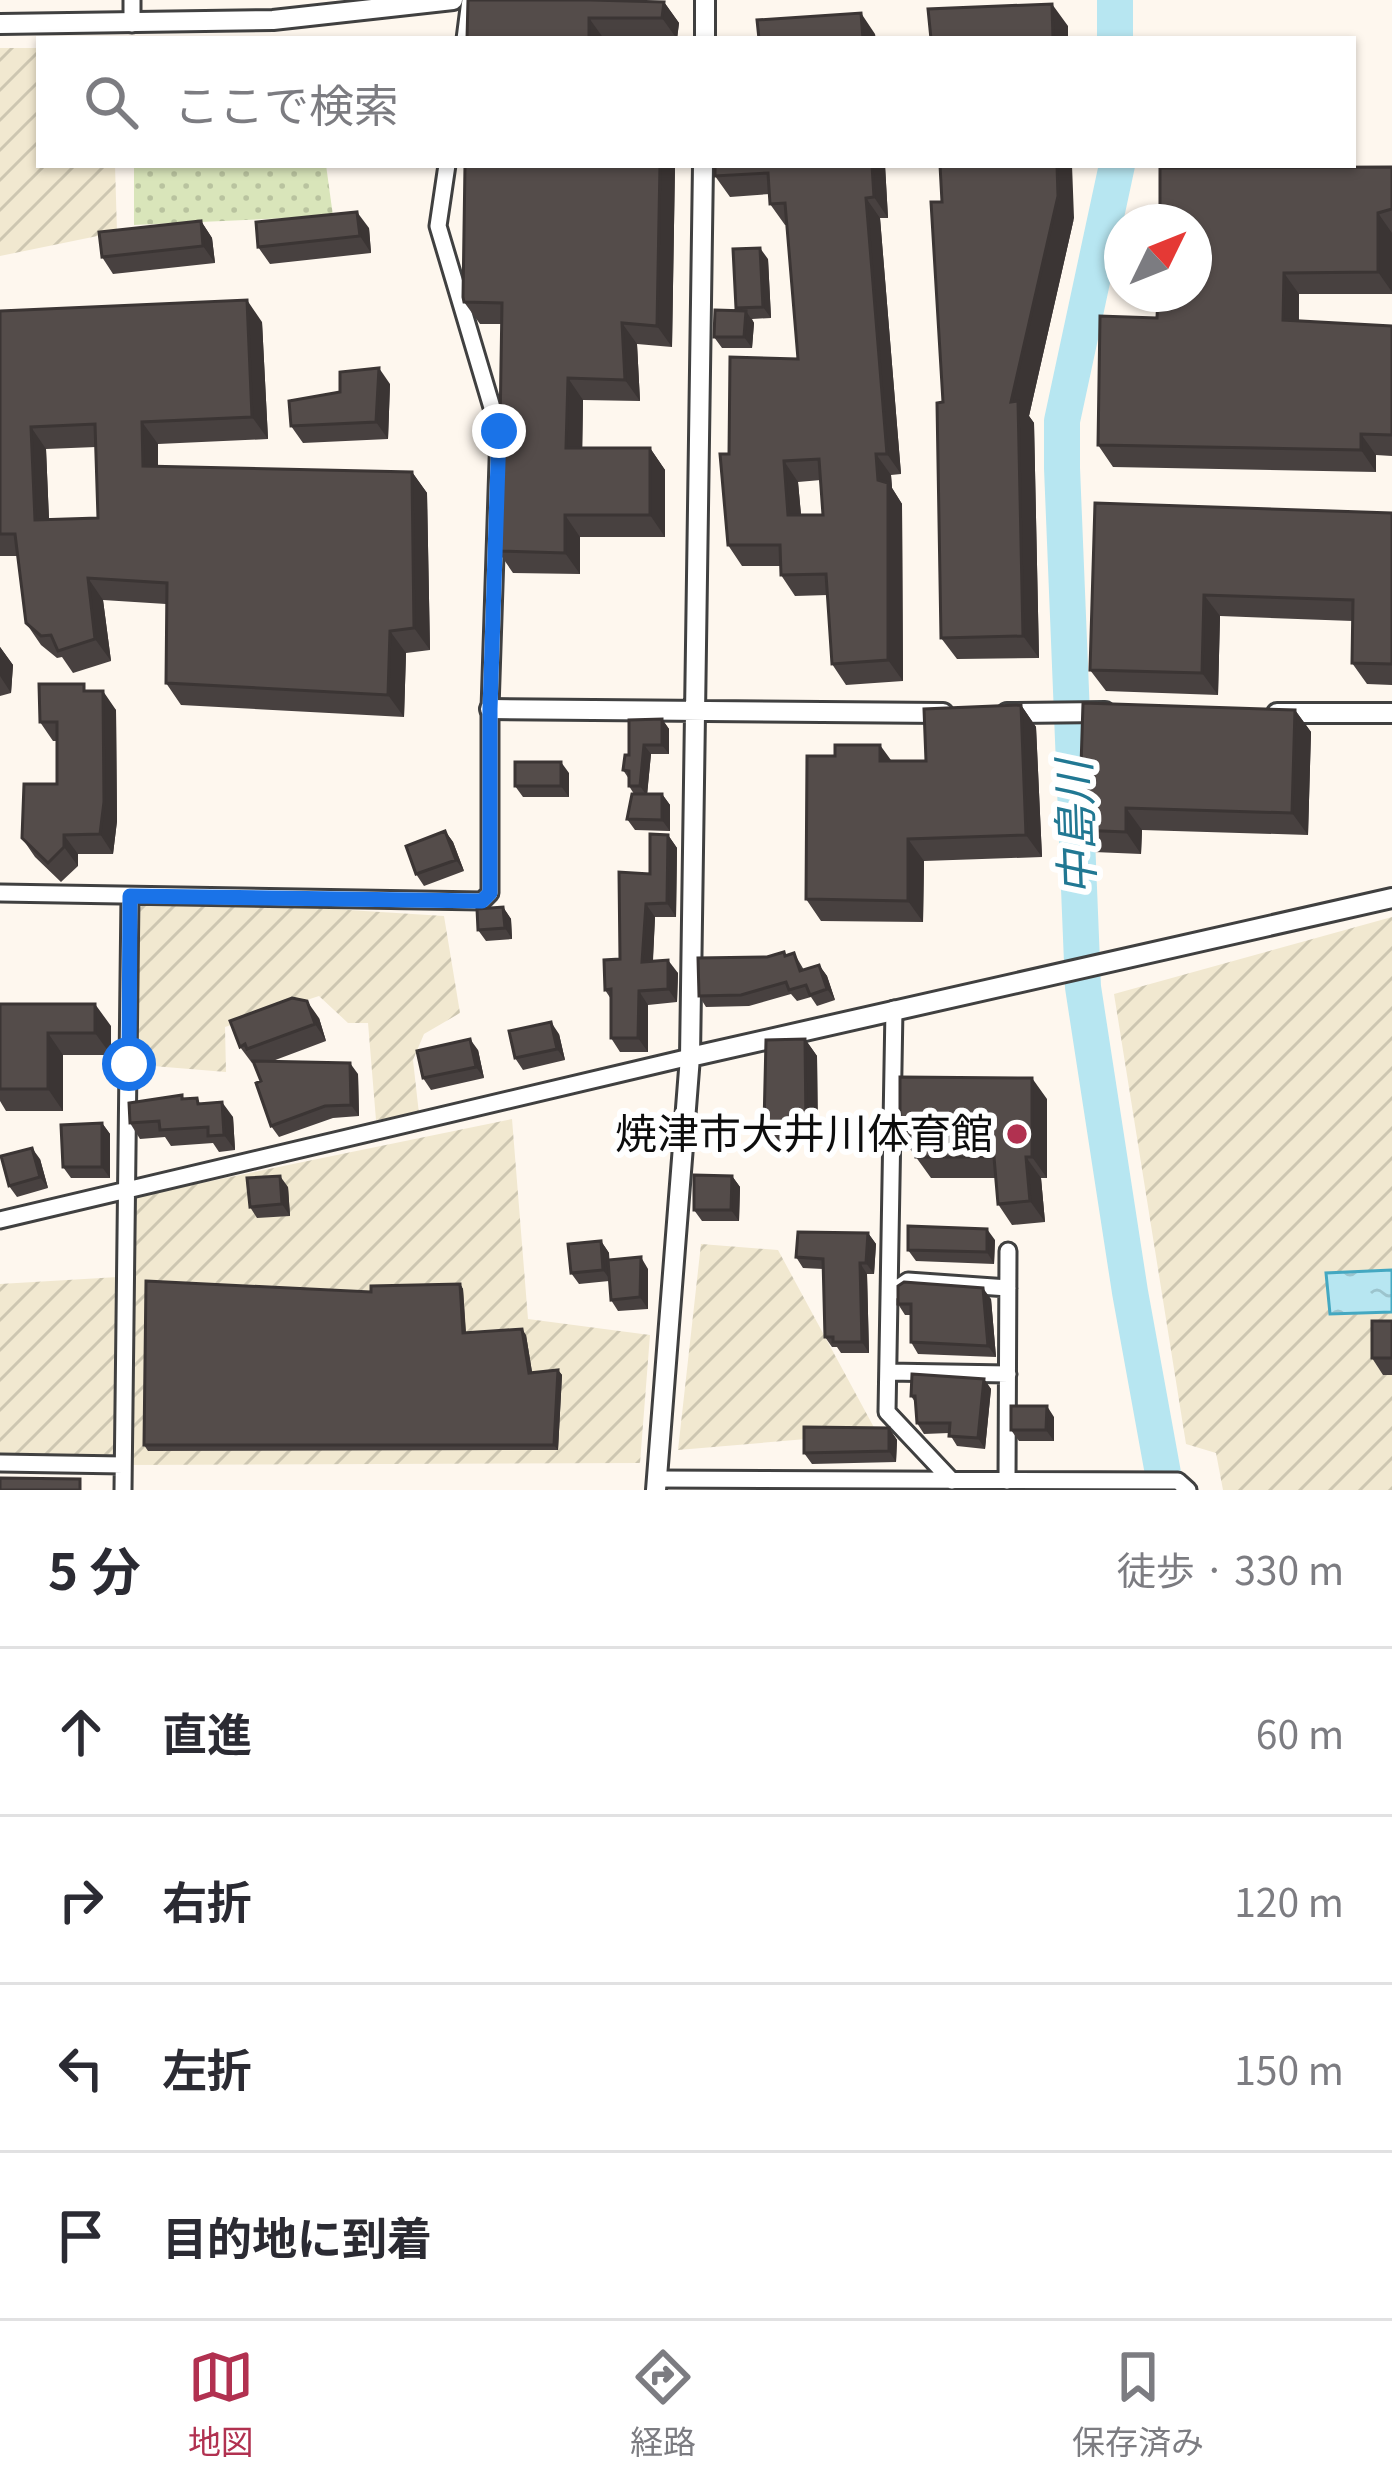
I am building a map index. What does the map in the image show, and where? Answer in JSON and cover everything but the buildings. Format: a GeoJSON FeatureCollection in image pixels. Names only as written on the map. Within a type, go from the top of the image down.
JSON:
{"type":"FeatureCollection","features":[{"type":"Feature","properties":{"kind":"street"},"geometry":{"type":"LineString","coordinates":[[132,0],[132,24]]}},
{"type":"Feature","properties":{"kind":"street"},"geometry":{"type":"LineString","coordinates":[[0,24],[273,20],[449,0]]}},
{"type":"Feature","properties":{"kind":"street"},"geometry":{"type":"LineString","coordinates":[[465,36],[470,0]]}},
{"type":"Feature","properties":{"kind":"street"},"geometry":{"type":"LineString","coordinates":[[705,0],[705,36]]}},
{"type":"Feature","properties":{"kind":"street"},"geometry":{"type":"LineString","coordinates":[[0,892],[482,901],[490,893],[499,431],[438,226],[447,168]]}},
{"type":"Feature","properties":{"kind":"street"},"geometry":{"type":"LineString","coordinates":[[703,168],[690,1057],[657,1485],[952,1480],[1183,1486]]}},
{"type":"Feature","properties":{"kind":"street"},"geometry":{"type":"LineString","coordinates":[[490,709],[957,713]]}},
{"type":"Feature","properties":{"kind":"street"},"geometry":{"type":"LineString","coordinates":[[980,713],[1125,712]]}},
{"type":"Feature","properties":{"kind":"street"},"geometry":{"type":"LineString","coordinates":[[1258,712],[1392,713]]}},
{"type":"Feature","properties":{"kind":"street"},"geometry":{"type":"LineString","coordinates":[[123,1490],[130,896]]}},
{"type":"Feature","properties":{"kind":"street"},"geometry":{"type":"LineString","coordinates":[[0,1220],[894,1009],[1392,898]]}},
{"type":"Feature","properties":{"kind":"street"},"geometry":{"type":"LineString","coordinates":[[894,1009],[887,1412],[952,1480]]}},
{"type":"Feature","properties":{"kind":"street"},"geometry":{"type":"LineString","coordinates":[[1007,1481],[1008,1251]]}},
{"type":"Feature","properties":{"kind":"street"},"geometry":{"type":"LineString","coordinates":[[889,1295],[908,1281],[1008,1288]]}},
{"type":"Feature","properties":{"kind":"street"},"geometry":{"type":"LineString","coordinates":[[888,1372],[1007,1374]]}},
{"type":"Feature","properties":{"kind":"street"},"geometry":{"type":"LineString","coordinates":[[0,1463],[123,1465]]}},
{"type":"Feature","properties":{"kind":"shaded area"},"geometry":{"type":"Polygon","coordinates":[[[0,48],[36,48],[36,168],[115,168],[117,232],[0,256],[0,48]]]}},
{"type":"Feature","properties":{"kind":"shaded area"},"geometry":{"type":"Polygon","coordinates":[[[130,896],[444,916],[460,1013],[424,1034],[413,1060],[419,1114],[376,1120],[368,1023],[348,1023],[319,996],[225,1027],[226,1072],[129,1064],[130,896]]]}},
{"type":"Feature","properties":{"kind":"shaded area"},"geometry":{"type":"Polygon","coordinates":[[[1392,917],[1392,1490],[1223,1490],[1216,1453],[1186,1444],[1114,994],[1392,917]]]}},
{"type":"Feature","properties":{"kind":"shaded area"},"geometry":{"type":"Polygon","coordinates":[[[512,1119],[528,1319],[650,1335],[640,1463],[123,1465],[0,1457],[0,1284],[118,1277],[128,1198],[512,1119]]]}},
{"type":"Feature","properties":{"kind":"shaded area"},"geometry":{"type":"Polygon","coordinates":[[[701,1244],[778,1250],[877,1433],[678,1450],[701,1244]]]}},
{"type":"Feature","properties":{"kind":"shaded area"},"geometry":{"type":"Polygon","coordinates":[[[1127,1481],[1146,1490],[770,1490],[770,1486],[1127,1481]]]}},
{"type":"Feature","properties":{"kind":"green space"},"geometry":{"type":"Polygon","coordinates":[[[134,168],[326,168],[333,216],[134,225],[134,168]]]}},
{"type":"Feature","properties":{"kind":"water"},"geometry":{"type":"Polygon","coordinates":[[[1392,1270],[1392,1312],[1330,1314],[1326,1273],[1392,1270]]]}},
{"type":"Feature","properties":{"kind":"waterway","name":"中島川"},"geometry":{"type":"LineString","coordinates":[[1115,0],[1115,36]]}},
{"type":"Feature","properties":{"kind":"waterway","name":"中島川"},"geometry":{"type":"LineString","coordinates":[[1116,168],[1062,421],[1062,468],[1083,987],[1166,1490]]}},
{"type":"Feature","properties":{"kind":"place","name":"焼津市大井川体育館"},"geometry":{"type":"Point","coordinates":[1017,1134]}},
{"type":"Feature","properties":{"kind":"route"},"geometry":{"type":"LineString","coordinates":[[129,1064],[130,896],[482,901],[490,893],[499,431]]}}]}
